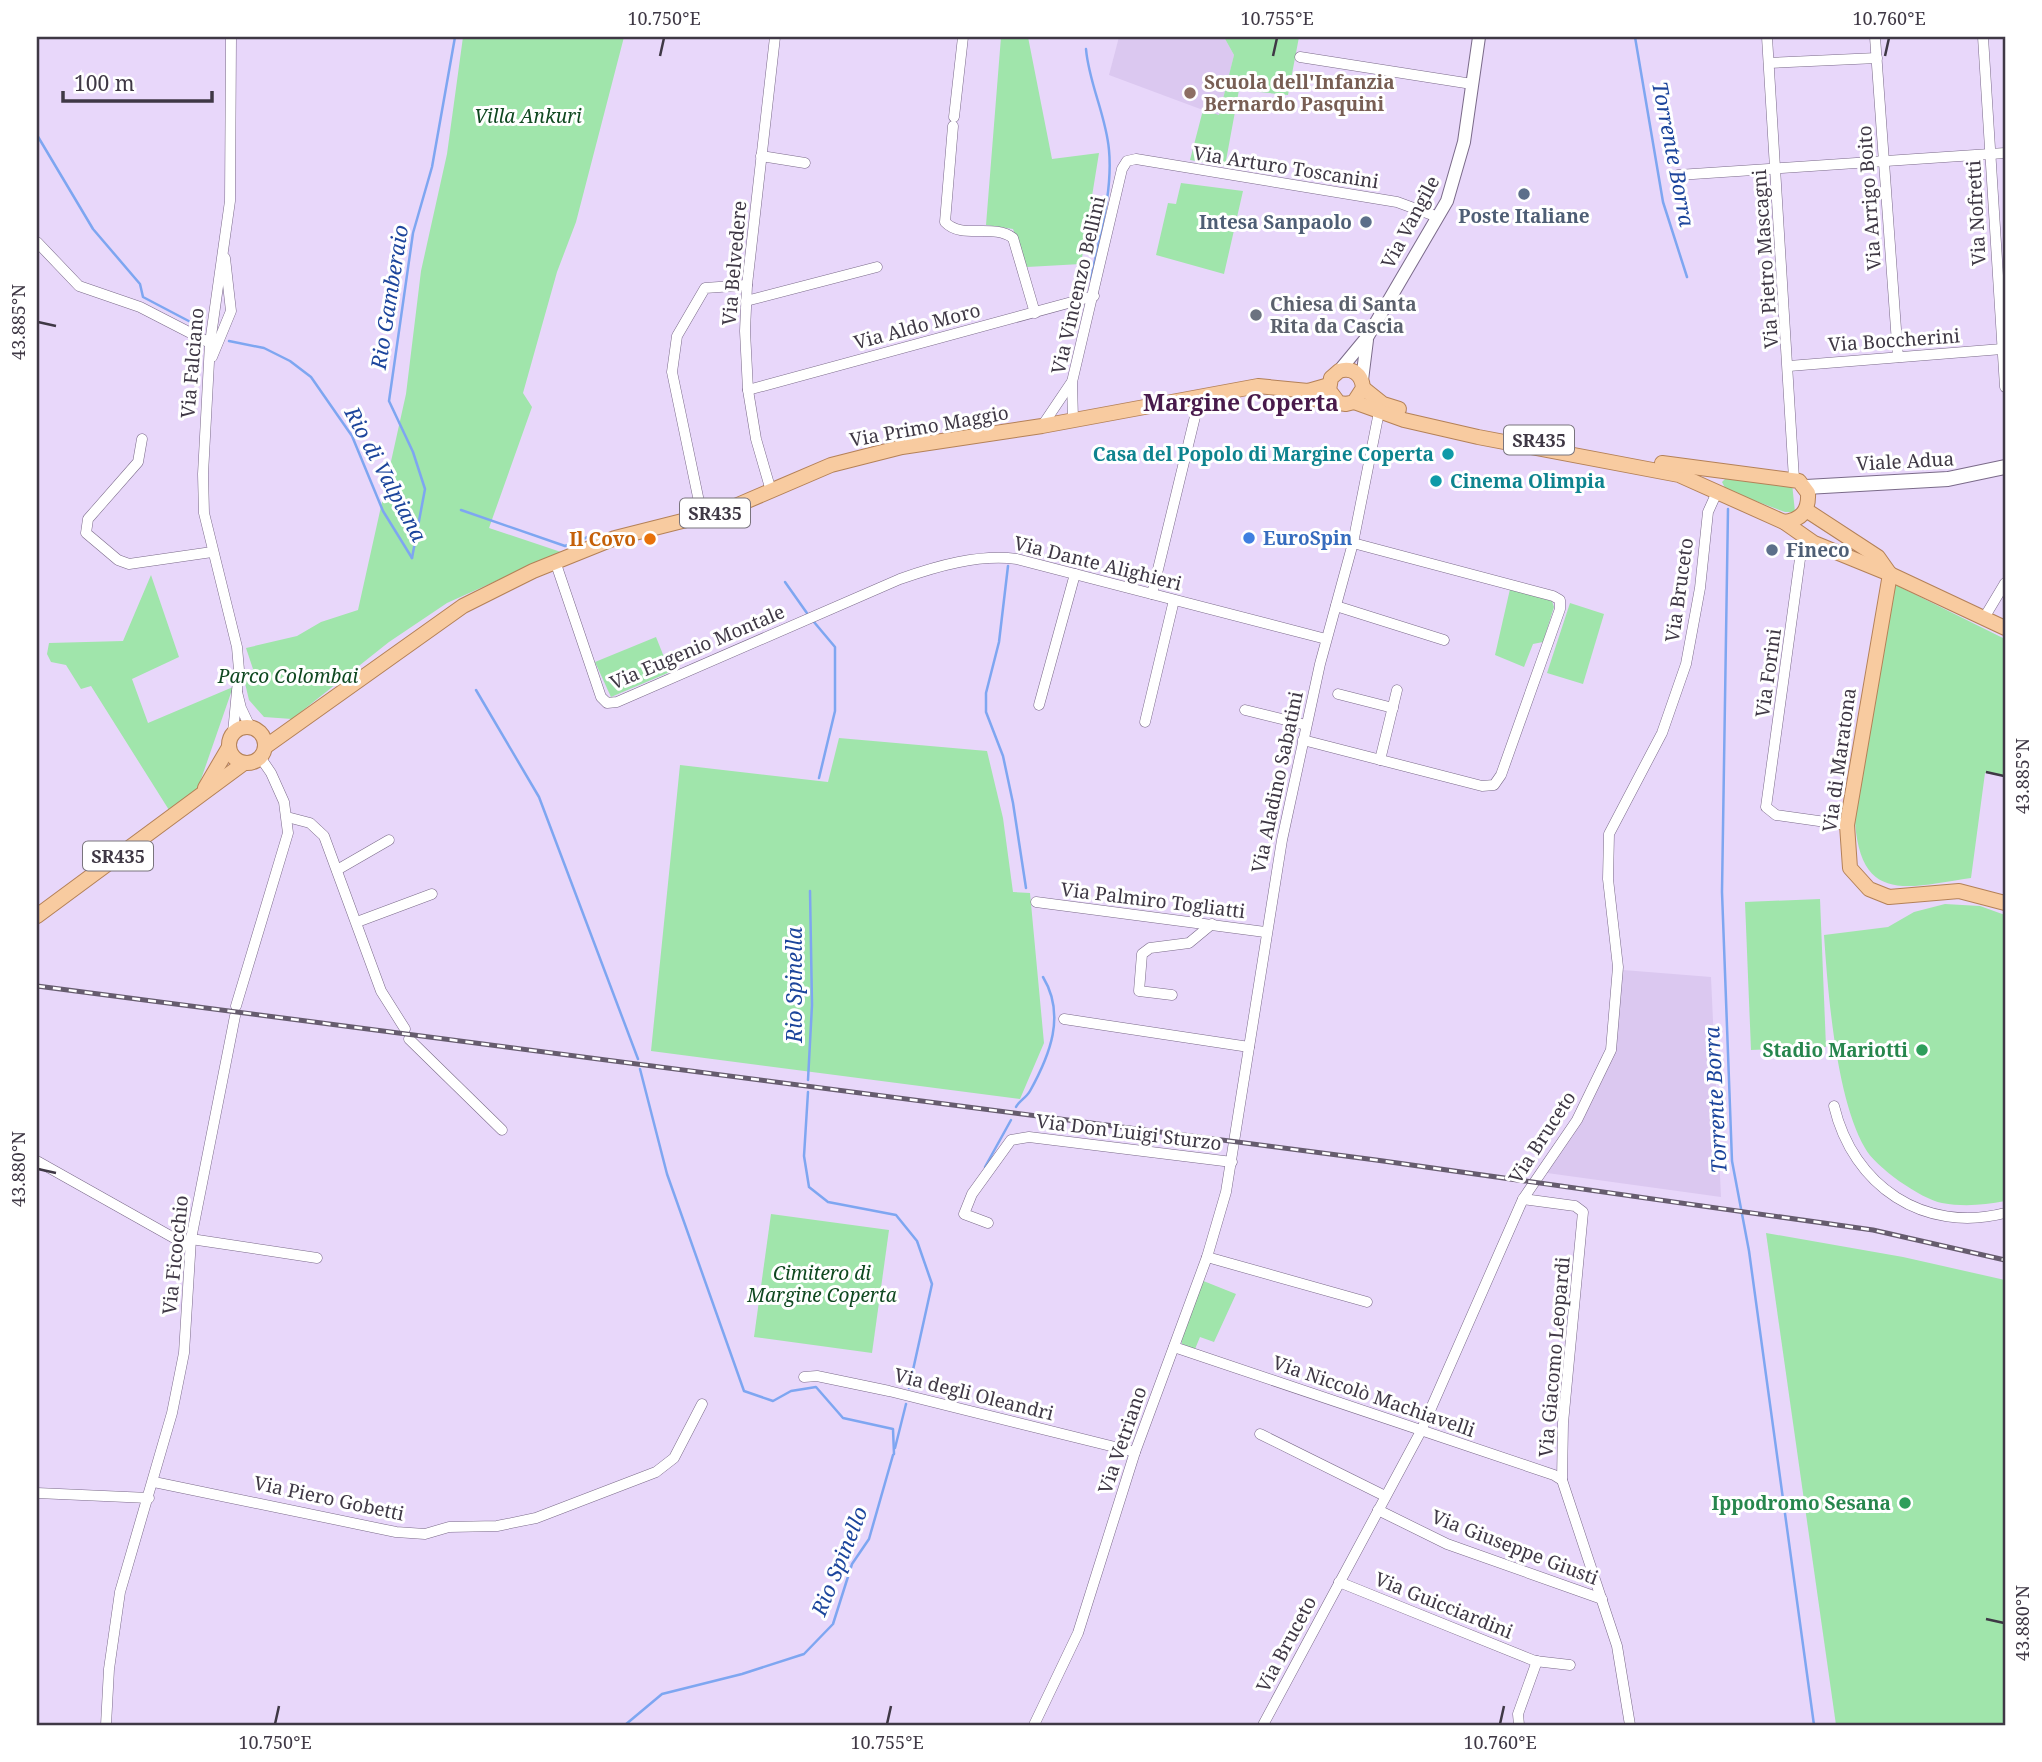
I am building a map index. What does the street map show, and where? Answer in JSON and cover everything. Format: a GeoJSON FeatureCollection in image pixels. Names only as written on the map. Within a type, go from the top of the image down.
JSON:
{"type":"FeatureCollection","features":[{"type":"Feature","properties":{"kind":"main road","name":"SR435"},"geometry":{"type":"LineString","coordinates":[[1339,371],[1353,371],[1383,404],[1496,432],[1633,460],[1721,468]]}},
{"type":"Feature","properties":{"kind":"main road"},"geometry":{"type":"LineString","coordinates":[[1338,402],[1330,393],[1329,386],[1331,378],[1339,371]]}},
{"type":"Feature","properties":{"kind":"main road"},"geometry":{"type":"LineString","coordinates":[[1354,402],[1362,384]]}},
{"type":"Feature","properties":{"kind":"main road"},"geometry":{"type":"LineString","coordinates":[[1245,389],[1262,386],[1308,391],[1329,386]]}},
{"type":"Feature","properties":{"kind":"main road","name":"Via Primo Maggio"},"geometry":{"type":"LineString","coordinates":[[291,729],[463,606],[555,562],[615,538],[740,505],[858,457],[902,447],[1042,426],[1245,389]]}},
{"type":"Feature","properties":{"kind":"main road","name":"SR435"},"geometry":{"type":"LineString","coordinates":[[1245,389],[1258,394],[1354,402],[1379,412],[1478,437],[1653,468],[1691,479],[1715,491]]}},
{"type":"Feature","properties":{"kind":"main road","name":"Viale Adua"},"geometry":{"type":"LineString","coordinates":[[1800,483],[1948,479],[2005,467]]}},
{"type":"Feature","properties":{"kind":"main road"},"geometry":{"type":"LineString","coordinates":[[1890,574],[1878,557],[1806,510],[1800,483],[1721,468],[1715,491],[1784,522],[1803,537],[2005,628]]}},
{"type":"Feature","properties":{"kind":"main road"},"geometry":{"type":"LineString","coordinates":[[1784,522],[1795,521],[1806,510]]}},
{"type":"Feature","properties":{"kind":"main road","name":"Via di Maratona"},"geometry":{"type":"LineString","coordinates":[[1890,574],[1847,825],[1850,868],[1862,883],[1878,894],[1898,898],[1959,891],[2005,904]]}},
{"type":"Feature","properties":{"kind":"main road"},"geometry":{"type":"LineString","coordinates":[[254,729],[262,752],[244,762],[233,756],[231,740],[241,727],[291,729]]}},
{"type":"Feature","properties":{"kind":"main road","name":"SR435"},"geometry":{"type":"LineString","coordinates":[[262,752],[291,729]]}},
{"type":"Feature","properties":{"kind":"main road","name":"SR435"},"geometry":{"type":"LineString","coordinates":[[200,797],[231,740]]}},
{"type":"Feature","properties":{"kind":"main road","name":"SR435"},"geometry":{"type":"LineString","coordinates":[[37,916],[79,881],[200,797],[244,762]]}},
{"type":"Feature","properties":{"kind":"street","name":"Via Falciano"},"geometry":{"type":"LineString","coordinates":[[231,37],[230,201],[210,343],[202,474],[204,513],[237,646],[237,689],[231,740]]}},
{"type":"Feature","properties":{"kind":"street","name":"Via Belvedere"},"geometry":{"type":"LineString","coordinates":[[771,491],[756,439],[748,390],[746,301],[775,37]]}},
{"type":"Feature","properties":{"kind":"street"},"geometry":{"type":"LineString","coordinates":[[963,37],[944,222],[955,229],[1001,232],[1013,238],[1035,313]]}},
{"type":"Feature","properties":{"kind":"street","name":"Via Vangile"},"geometry":{"type":"LineString","coordinates":[[1368,336],[1438,217],[1457,170],[1479,37]]}},
{"type":"Feature","properties":{"kind":"street","name":"Via Pietro Mascagni"},"geometry":{"type":"LineString","coordinates":[[1767,37],[1789,366],[1800,483]]}},
{"type":"Feature","properties":{"kind":"street","name":"Via Arrigo Boito"},"geometry":{"type":"LineString","coordinates":[[1875,37],[1898,357]]}},
{"type":"Feature","properties":{"kind":"street","name":"Via Nofretti"},"geometry":{"type":"LineString","coordinates":[[1983,37],[1990,154],[2000,230],[2005,387]]}},
{"type":"Feature","properties":{"kind":"street"},"geometry":{"type":"LineString","coordinates":[[1300,57],[1472,84]]}},
{"type":"Feature","properties":{"kind":"street"},"geometry":{"type":"LineString","coordinates":[[1769,63],[1877,58]]}},
{"type":"Feature","properties":{"kind":"street"},"geometry":{"type":"LineString","coordinates":[[1678,174],[2005,153]]}},
{"type":"Feature","properties":{"kind":"street"},"geometry":{"type":"LineString","coordinates":[[761,156],[805,163]]}},
{"type":"Feature","properties":{"kind":"street","name":"Via Arturo Toscanini"},"geometry":{"type":"LineString","coordinates":[[1128,161],[1136,159],[1397,202],[1438,217]]}},
{"type":"Feature","properties":{"kind":"street","name":"Via Vincenzo Bellini"},"geometry":{"type":"LineString","coordinates":[[1073,420],[1072,382],[1122,169],[1128,161]]}},
{"type":"Feature","properties":{"kind":"street"},"geometry":{"type":"LineString","coordinates":[[38,248],[79,286],[140,307],[210,343]]}},
{"type":"Feature","properties":{"kind":"street"},"geometry":{"type":"LineString","coordinates":[[209,362],[231,311],[224,251]]}},
{"type":"Feature","properties":{"kind":"street"},"geometry":{"type":"LineString","coordinates":[[746,301],[877,267]]}},
{"type":"Feature","properties":{"kind":"street"},"geometry":{"type":"LineString","coordinates":[[702,516],[672,372],[677,336],[705,288],[747,285]]}},
{"type":"Feature","properties":{"kind":"street","name":"Via Aldo Moro"},"geometry":{"type":"LineString","coordinates":[[748,390],[1094,296]]}},
{"type":"Feature","properties":{"kind":"street"},"geometry":{"type":"LineString","coordinates":[[1339,371],[1368,336]]}},
{"type":"Feature","properties":{"kind":"street"},"geometry":{"type":"LineString","coordinates":[[1362,384],[1368,336]]}},
{"type":"Feature","properties":{"kind":"street","name":"Via Boccherini"},"geometry":{"type":"LineString","coordinates":[[1789,366],[2003,349]]}},
{"type":"Feature","properties":{"kind":"street"},"geometry":{"type":"LineString","coordinates":[[1042,426],[1072,382]]}},
{"type":"Feature","properties":{"kind":"street"},"geometry":{"type":"LineString","coordinates":[[1152,594],[1200,396]]}},
{"type":"Feature","properties":{"kind":"street","name":"Via Aladino Sabatini"},"geometry":{"type":"LineString","coordinates":[[1232,1163],[1265,932],[1306,725],[1326,639],[1353,543],[1379,412]]}},
{"type":"Feature","properties":{"kind":"street"},"geometry":{"type":"LineString","coordinates":[[142,439],[138,462],[88,519],[86,533],[118,560],[129,565],[212,552]]}},
{"type":"Feature","properties":{"kind":"street","name":"Via Bruceto"},"geometry":{"type":"LineString","coordinates":[[1263,1725],[1421,1431],[1523,1199],[1577,1120],[1611,1049],[1618,967],[1608,879],[1609,834],[1662,733],[1686,664],[1700,588],[1708,512],[1715,491]]}},
{"type":"Feature","properties":{"kind":"street","name":"Via Forini"},"geometry":{"type":"LineString","coordinates":[[1803,537],[1766,798],[1770,812],[1847,825]]}},
{"type":"Feature","properties":{"kind":"street"},"geometry":{"type":"LineString","coordinates":[[1303,740],[1482,786],[1494,785],[1506,762],[1561,603],[1553,596],[1353,543]]}},
{"type":"Feature","properties":{"kind":"street","name":"Via Dante Alighieri"},"geometry":{"type":"LineString","coordinates":[[824,611],[900,579],[958,563],[1009,558],[1326,639]]}},
{"type":"Feature","properties":{"kind":"street","name":"Via Eugenio Montale"},"geometry":{"type":"LineString","coordinates":[[555,562],[601,697],[607,703],[824,611]]}},
{"type":"Feature","properties":{"kind":"street"},"geometry":{"type":"LineString","coordinates":[[1039,705],[1075,574]]}},
{"type":"Feature","properties":{"kind":"street"},"geometry":{"type":"LineString","coordinates":[[1983,618],[2005,583]]}},
{"type":"Feature","properties":{"kind":"street"},"geometry":{"type":"LineString","coordinates":[[1144,722],[1174,600]]}},
{"type":"Feature","properties":{"kind":"street"},"geometry":{"type":"LineString","coordinates":[[1336,606],[1444,640]]}},
{"type":"Feature","properties":{"kind":"street","name":"Via Falciano"},"geometry":{"type":"LineString","coordinates":[[237,689],[240,708],[254,729]]}},
{"type":"Feature","properties":{"kind":"street"},"geometry":{"type":"LineString","coordinates":[[1380,760],[1398,690]]}},
{"type":"Feature","properties":{"kind":"street"},"geometry":{"type":"LineString","coordinates":[[1338,694],[1393,708]]}},
{"type":"Feature","properties":{"kind":"street"},"geometry":{"type":"LineString","coordinates":[[1245,710],[1306,725]]}},
{"type":"Feature","properties":{"kind":"street","name":"Via Ficocchio"},"geometry":{"type":"LineString","coordinates":[[106,1725],[109,1669],[120,1592],[165,1444],[184,1353],[190,1243],[236,1011],[286,839],[287,817],[280,791],[262,752]]}},
{"type":"Feature","properties":{"kind":"street"},"geometry":{"type":"LineString","coordinates":[[287,817],[310,823],[320,831],[357,922],[383,996],[407,1034],[502,1130]]}},
{"type":"Feature","properties":{"kind":"street"},"geometry":{"type":"LineString","coordinates":[[337,870],[389,840]]}},
{"type":"Feature","properties":{"kind":"street"},"geometry":{"type":"LineString","coordinates":[[357,922],[432,894]]}},
{"type":"Feature","properties":{"kind":"street","name":"Via Palmiro Togliatti"},"geometry":{"type":"LineString","coordinates":[[1036,902],[1265,932]]}},
{"type":"Feature","properties":{"kind":"street"},"geometry":{"type":"LineString","coordinates":[[1172,995],[1139,991],[1144,951],[1189,943],[1212,924]]}},
{"type":"Feature","properties":{"kind":"street"},"geometry":{"type":"LineString","coordinates":[[1064,1019],[1249,1047]]}},
{"type":"Feature","properties":{"kind":"street"},"geometry":{"type":"LineString","coordinates":[[1834,1106],[1846,1145],[1859,1166],[1886,1190],[1928,1211],[1956,1217],[1983,1219],[2005,1213]]}},
{"type":"Feature","properties":{"kind":"street","name":"Via Don Luigi Sturzo"},"geometry":{"type":"LineString","coordinates":[[988,1223],[964,1214],[972,1194],[1011,1140],[1029,1137],[1232,1163]]}},
{"type":"Feature","properties":{"kind":"street"},"geometry":{"type":"LineString","coordinates":[[37,1161],[190,1243],[317,1258]]}},
{"type":"Feature","properties":{"kind":"street","name":"Via Vetriano"},"geometry":{"type":"LineString","coordinates":[[1034,1725],[1078,1633],[1135,1452],[1207,1257],[1232,1163]]}},
{"type":"Feature","properties":{"kind":"street","name":"Via Giacomo Leopardi"},"geometry":{"type":"LineString","coordinates":[[1523,1199],[1575,1206],[1583,1212],[1563,1423],[1562,1480],[1617,1646],[1630,1725]]}},
{"type":"Feature","properties":{"kind":"street"},"geometry":{"type":"LineString","coordinates":[[1207,1257],[1367,1303]]}},
{"type":"Feature","properties":{"kind":"street","name":"Via Niccolò Machiavelli"},"geometry":{"type":"LineString","coordinates":[[1174,1347],[1554,1475],[1562,1480]]}},
{"type":"Feature","properties":{"kind":"street","name":"Via degli Oleandri"},"geometry":{"type":"LineString","coordinates":[[804,1377],[817,1376],[899,1393],[1135,1452]]}},
{"type":"Feature","properties":{"kind":"street","name":"Via Piero Gobetti"},"geometry":{"type":"LineString","coordinates":[[154,1482],[396,1532],[425,1534],[449,1527],[497,1526],[536,1518],[668,1465],[702,1404]]}},
{"type":"Feature","properties":{"kind":"street"},"geometry":{"type":"LineString","coordinates":[[1260,1434],[1385,1496]]}},
{"type":"Feature","properties":{"kind":"street"},"geometry":{"type":"LineString","coordinates":[[37,1493],[149,1497]]}},
{"type":"Feature","properties":{"kind":"street","name":"Via Giuseppe Giusti"},"geometry":{"type":"LineString","coordinates":[[1378,1510],[1447,1544],[1602,1599]]}},
{"type":"Feature","properties":{"kind":"street","name":"Via Guicciardini"},"geometry":{"type":"LineString","coordinates":[[1339,1582],[1537,1661],[1570,1665]]}},
{"type":"Feature","properties":{"kind":"street"},"geometry":{"type":"LineString","coordinates":[[1519,1725],[1518,1714],[1537,1661]]}},
{"type":"Feature","properties":{"kind":"shaded area","name":"Scuola dell'Infanzia Bernardo Pasquini"},"geometry":{"type":"Polygon","coordinates":[[[1119,37],[1224,37],[1234,55],[1219,116],[1109,75],[1119,37]]]}},
{"type":"Feature","properties":{"kind":"shaded area"},"geometry":{"type":"Polygon","coordinates":[[[1623,970],[1711,977],[1721,1197],[1547,1173],[1578,1128],[1602,1076],[1623,970]]]}},
{"type":"Feature","properties":{"kind":"green space","name":"Villa Ankuri"},"geometry":{"type":"Polygon","coordinates":[[[463,37],[624,37],[576,222],[557,272],[523,393],[532,407],[489,528],[561,552],[447,603],[389,642],[292,719],[264,717],[249,700],[244,679],[253,669],[246,648],[297,636],[321,622],[358,610],[406,394],[421,271],[447,154],[463,37]]]}},
{"type":"Feature","properties":{"kind":"green space"},"geometry":{"type":"Polygon","coordinates":[[[1001,37],[1028,37],[1052,159],[1099,153],[1081,264],[1027,267],[1013,229],[986,225],[1001,37]]]}},
{"type":"Feature","properties":{"kind":"green space"},"geometry":{"type":"Polygon","coordinates":[[[1224,37],[1299,37],[1288,95],[1239,90],[1225,166],[1190,160],[1203,110],[1219,115],[1234,55],[1224,37]]]}},
{"type":"Feature","properties":{"kind":"green space"},"geometry":{"type":"Polygon","coordinates":[[[1181,183],[1243,191],[1224,274],[1156,255],[1168,203],[1176,204],[1181,183]]]}},
{"type":"Feature","properties":{"kind":"green space"},"geometry":{"type":"Polygon","coordinates":[[[1727,477],[1792,483],[1795,512],[1785,512],[1726,490],[1722,482],[1727,477]]]}},
{"type":"Feature","properties":{"kind":"green space"},"geometry":{"type":"Polygon","coordinates":[[[151,575],[179,657],[132,679],[148,723],[233,687],[198,788],[169,810],[91,686],[81,689],[66,665],[51,662],[47,654],[49,643],[123,641],[151,575]]]}},
{"type":"Feature","properties":{"kind":"green space"},"geometry":{"type":"Polygon","coordinates":[[[1894,584],[2005,639],[2005,776],[1985,773],[1971,878],[1928,885],[1892,884],[1878,879],[1867,867],[1859,849],[1855,822],[1894,584]]]}},
{"type":"Feature","properties":{"kind":"green space"},"geometry":{"type":"Polygon","coordinates":[[[1510,589],[1552,601],[1554,607],[1543,642],[1533,644],[1524,667],[1495,655],[1510,589]]]}},
{"type":"Feature","properties":{"kind":"green space"},"geometry":{"type":"Polygon","coordinates":[[[1570,603],[1604,614],[1583,684],[1547,673],[1570,603]]]}},
{"type":"Feature","properties":{"kind":"green space"},"geometry":{"type":"Polygon","coordinates":[[[656,637],[670,672],[611,697],[595,662],[656,637]]]}},
{"type":"Feature","properties":{"kind":"green space"},"geometry":{"type":"Polygon","coordinates":[[[839,738],[987,751],[1003,818],[1013,892],[1030,893],[1044,1043],[1020,1099],[651,1051],[680,765],[828,782],[839,738]]]}},
{"type":"Feature","properties":{"kind":"green space"},"geometry":{"type":"Polygon","coordinates":[[[1820,899],[1826,1047],[1751,1050],[1745,902],[1820,899]]]}},
{"type":"Feature","properties":{"kind":"green space","name":"Stadio Mariotti"},"geometry":{"type":"Polygon","coordinates":[[[1945,904],[1980,906],[2005,915],[2005,1201],[1989,1204],[1958,1205],[1933,1200],[1888,1173],[1870,1156],[1855,1127],[1847,1102],[1835,1044],[1824,935],[1888,927],[1914,912],[1945,904]]]}},
{"type":"Feature","properties":{"kind":"green space","name":"Cimitero di Margine Coperta"},"geometry":{"type":"Polygon","coordinates":[[[771,1214],[889,1230],[872,1353],[754,1337],[771,1214]]]}},
{"type":"Feature","properties":{"kind":"green space","name":"Ippodromo Sesana"},"geometry":{"type":"Polygon","coordinates":[[[1766,1233],[1903,1257],[2005,1280],[2005,1725],[1836,1725],[1766,1233]]]}},
{"type":"Feature","properties":{"kind":"green space"},"geometry":{"type":"Polygon","coordinates":[[[1201,1280],[1236,1294],[1214,1342],[1200,1337],[1195,1349],[1182,1344],[1181,1337],[1201,1280]]]}},
{"type":"Feature","properties":{"kind":"waterway","name":"Rio Gamberaio"},"geometry":{"type":"LineString","coordinates":[[412,558],[425,489],[413,452],[389,401],[413,233],[432,167],[455,37]]}},
{"type":"Feature","properties":{"kind":"waterway","name":"Torrente Borra"},"geometry":{"type":"LineString","coordinates":[[1635,37],[1663,202],[1687,277]]}},
{"type":"Feature","properties":{"kind":"waterway"},"geometry":{"type":"LineString","coordinates":[[1086,49],[1090,75],[1105,124],[1110,166],[1105,215],[1091,279]]}},
{"type":"Feature","properties":{"kind":"waterway"},"geometry":{"type":"LineString","coordinates":[[37,135],[93,229],[140,284],[143,297],[202,328]]}},
{"type":"Feature","properties":{"kind":"waterway","name":"Rio di Valpiana"},"geometry":{"type":"LineString","coordinates":[[229,341],[264,348],[290,361],[311,377],[352,436],[383,511],[412,558]]}},
{"type":"Feature","properties":{"kind":"waterway","name":"Torrente Borra"},"geometry":{"type":"LineString","coordinates":[[1728,509],[1722,892],[1732,1161],[1749,1251],[1814,1725]]}},
{"type":"Feature","properties":{"kind":"waterway"},"geometry":{"type":"LineString","coordinates":[[461,510],[565,546],[593,535]]}},
{"type":"Feature","properties":{"kind":"waterway"},"geometry":{"type":"LineString","coordinates":[[1008,566],[999,642],[986,693],[986,712],[1003,756],[1026,888]]}},
{"type":"Feature","properties":{"kind":"waterway","name":"Rio Spinella"},"geometry":{"type":"LineString","coordinates":[[785,582],[809,616]]}},
{"type":"Feature","properties":{"kind":"waterway","name":"Rio Spinella"},"geometry":{"type":"LineString","coordinates":[[814,622],[835,647],[835,711],[819,778]]}},
{"type":"Feature","properties":{"kind":"waterway"},"geometry":{"type":"LineString","coordinates":[[476,690],[539,797],[638,1059]]}},
{"type":"Feature","properties":{"kind":"waterway","name":"Rio Spinella"},"geometry":{"type":"LineString","coordinates":[[808,1080],[812,1005],[810,891]]}},
{"type":"Feature","properties":{"kind":"waterway"},"geometry":{"type":"LineString","coordinates":[[1016,1107],[1037,1077],[1053,1035],[1053,1006],[1043,977]]}},
{"type":"Feature","properties":{"kind":"waterway"},"geometry":{"type":"LineString","coordinates":[[640,1069],[667,1174],[744,1391],[773,1401],[791,1391],[816,1387],[843,1418],[893,1429],[894,1454]]}},
{"type":"Feature","properties":{"kind":"waterway","name":"Rio Spinella"},"geometry":{"type":"LineString","coordinates":[[808,1092],[804,1156],[809,1187],[828,1202],[896,1215],[917,1241],[932,1284],[909,1388]]}},
{"type":"Feature","properties":{"kind":"waterway"},"geometry":{"type":"LineString","coordinates":[[985,1167],[1011,1120]]}},
{"type":"Feature","properties":{"kind":"waterway","name":"Rio Spinello"},"geometry":{"type":"LineString","coordinates":[[895,1448],[906,1404]]}},
{"type":"Feature","properties":{"kind":"waterway","name":"Rio Spinello"},"geometry":{"type":"LineString","coordinates":[[625,1725],[662,1694],[742,1674],[804,1654],[833,1624],[852,1564],[869,1539],[893,1455]]}},
{"type":"Feature","properties":{"kind":"railway"},"geometry":{"type":"LineString","coordinates":[[37,986],[1376,1160],[1873,1230],[2005,1260]]}},
{"type":"Feature","properties":{"kind":"place","name":"Scuola dell'Infanzia Bernardo Pasquini"},"geometry":{"type":"Point","coordinates":[1190,93]}},
{"type":"Feature","properties":{"kind":"place","name":"Poste Italiane"},"geometry":{"type":"Point","coordinates":[1524,194]}},
{"type":"Feature","properties":{"kind":"place","name":"Intesa Sanpaolo"},"geometry":{"type":"Point","coordinates":[1366,222]}},
{"type":"Feature","properties":{"kind":"place","name":"Chiesa di Santa Rita da Cascia"},"geometry":{"type":"Point","coordinates":[1256,315]}},
{"type":"Feature","properties":{"kind":"place","name":"Casa del Popolo di Margine Coperta"},"geometry":{"type":"Point","coordinates":[1448,454]}},
{"type":"Feature","properties":{"kind":"place","name":"Cinema Olimpia"},"geometry":{"type":"Point","coordinates":[1436,481]}},
{"type":"Feature","properties":{"kind":"place","name":"EuroSpin"},"geometry":{"type":"Point","coordinates":[1249,538]}},
{"type":"Feature","properties":{"kind":"place","name":"Il Covo"},"geometry":{"type":"Point","coordinates":[650,539]}},
{"type":"Feature","properties":{"kind":"place","name":"Fineco"},"geometry":{"type":"Point","coordinates":[1772,550]}},
{"type":"Feature","properties":{"kind":"place","name":"Stadio Mariotti"},"geometry":{"type":"Point","coordinates":[1922,1050]}},
{"type":"Feature","properties":{"kind":"place","name":"Ippodromo Sesana"},"geometry":{"type":"Point","coordinates":[1905,1503]}},
{"type":"Feature","properties":{"kind":"district","name":"Margine Coperta"},"geometry":{"type":"Point","coordinates":[1241,402]}},
{"type":"Feature","properties":{"kind":"park label","name":"Parco Colombai"},"geometry":{"type":"Point","coordinates":[288,676]}}]}
